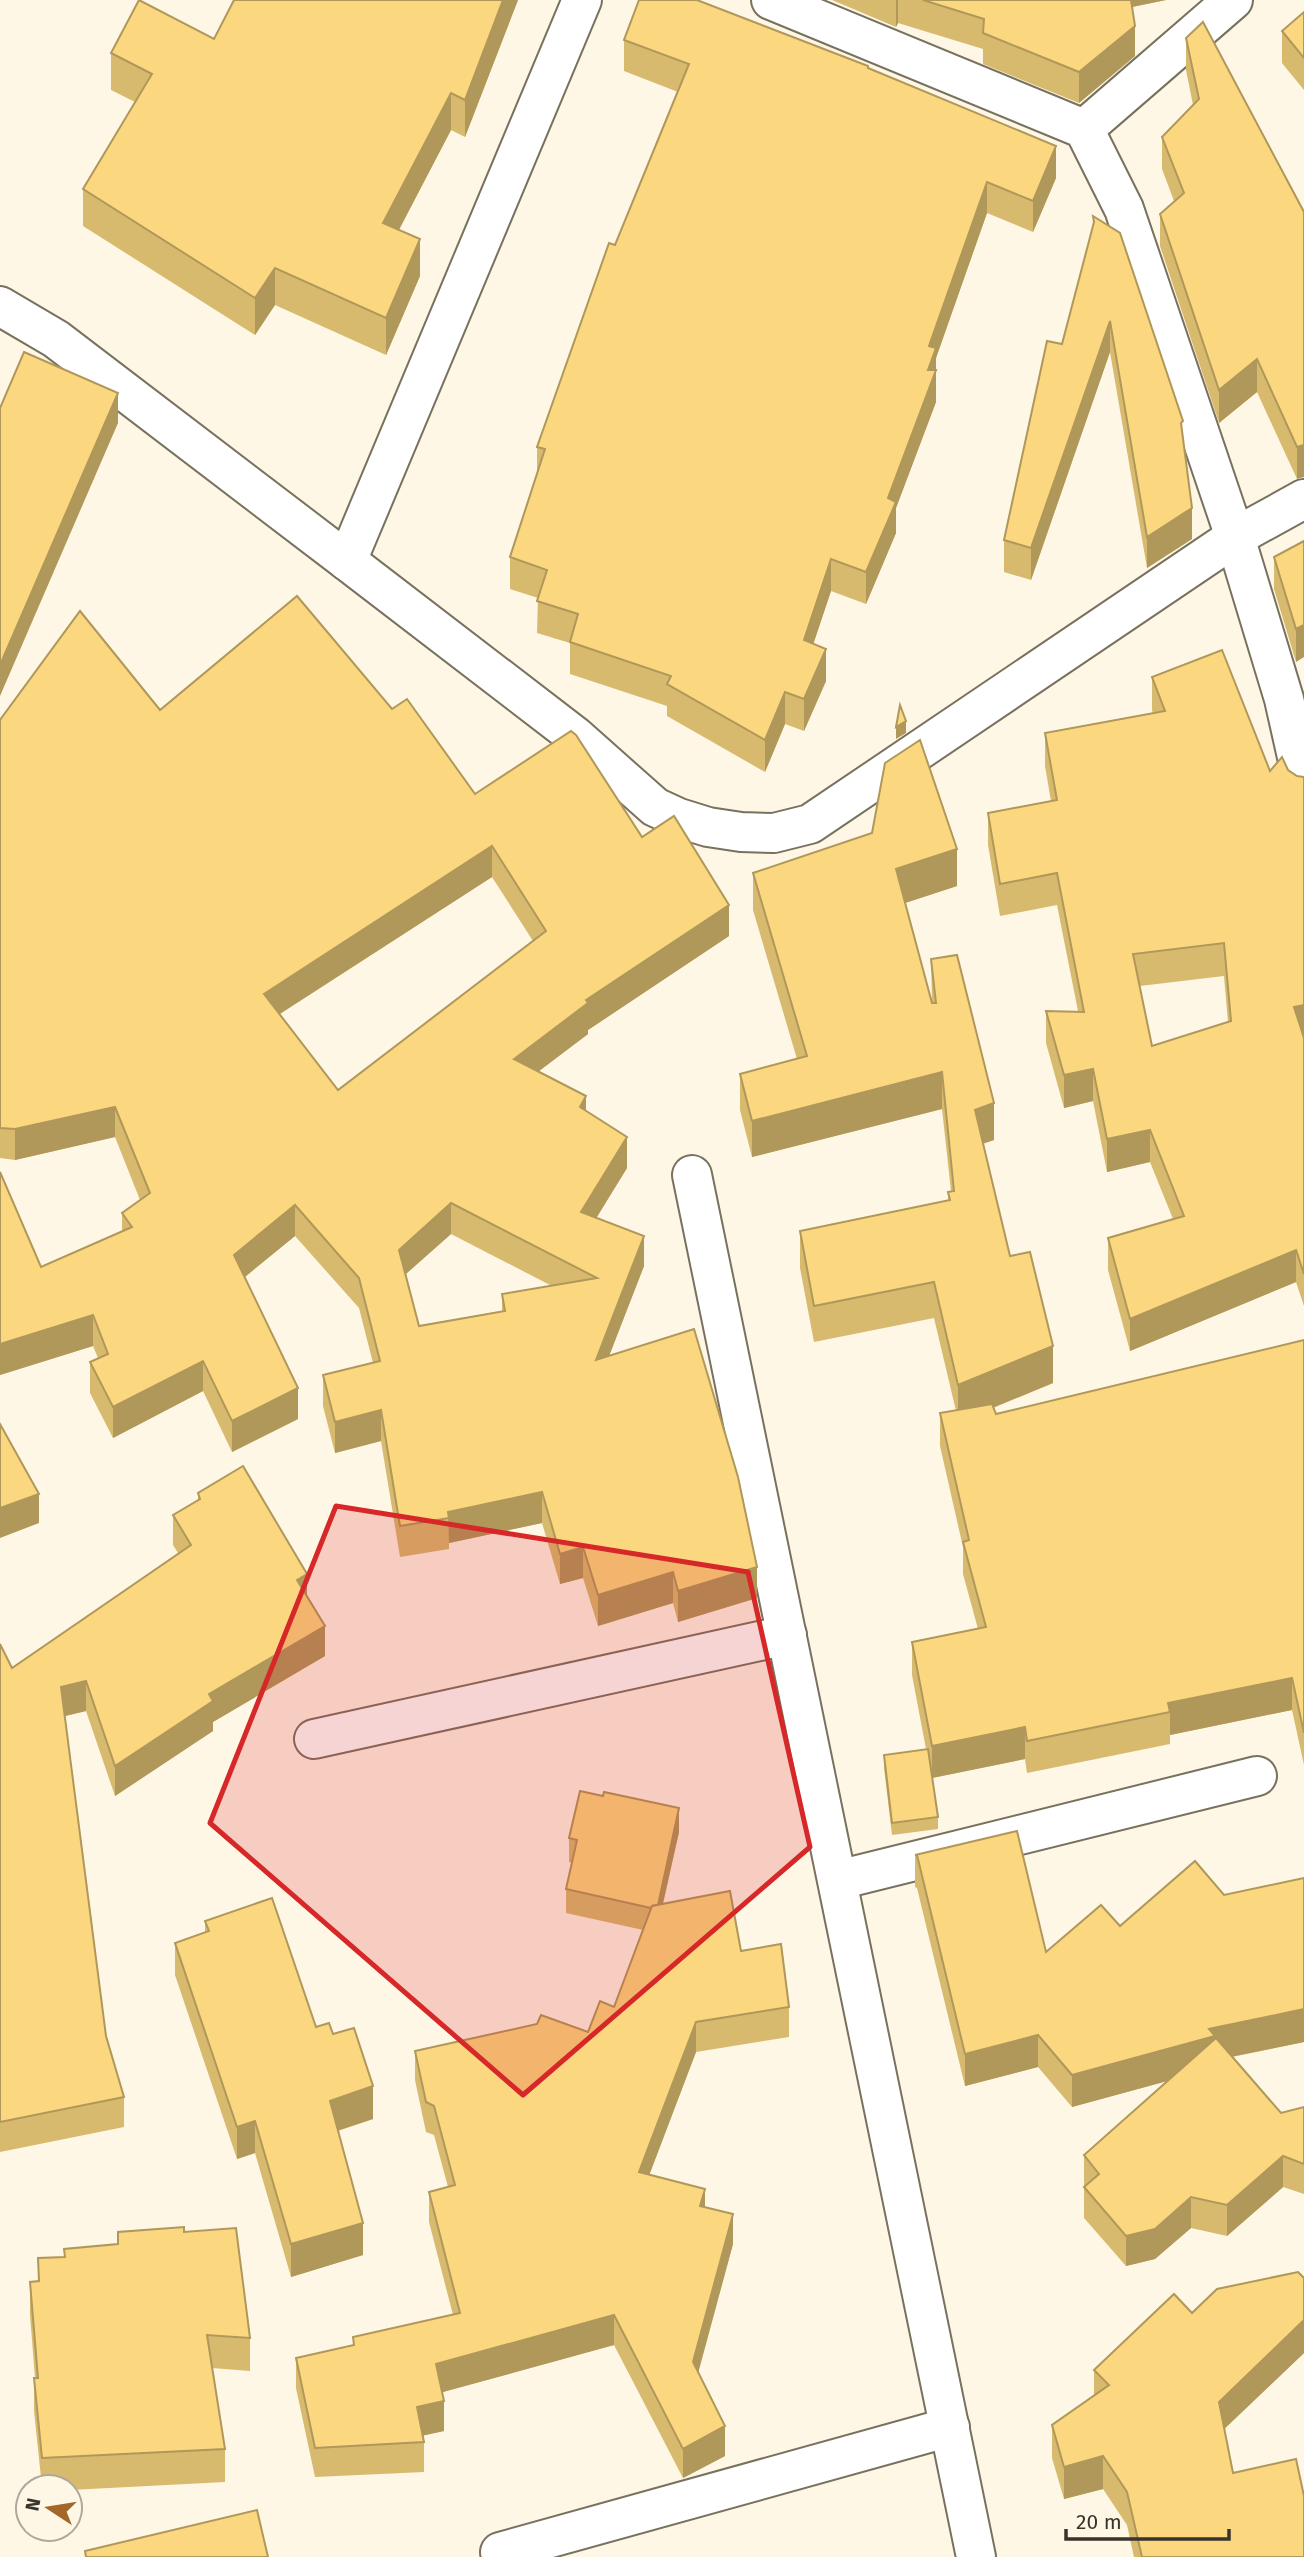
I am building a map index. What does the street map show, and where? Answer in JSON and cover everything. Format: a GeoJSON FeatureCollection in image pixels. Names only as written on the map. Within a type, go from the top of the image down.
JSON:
{"type":"FeatureCollection","features":[{"type":"Feature","properties":{"kind":"street"},"geometry":{"type":"LineString","coordinates":[[346,561],[582,0]]}},
{"type":"Feature","properties":{"kind":"street"},"geometry":{"type":"LineString","coordinates":[[771,0],[1084,128],[1124,209],[1235,537],[1284,699],[1304,788]]}},
{"type":"Feature","properties":{"kind":"street"},"geometry":{"type":"LineString","coordinates":[[1084,128],[1233,0]]}},
{"type":"Feature","properties":{"kind":"street"},"geometry":{"type":"LineString","coordinates":[[0,306],[56,339],[575,736],[655,807],[708,827],[741,832],[774,833],[810,824],[1235,537],[1304,499]]}},
{"type":"Feature","properties":{"kind":"street"},"geometry":{"type":"LineString","coordinates":[[692,1175],[976,2557]]}},
{"type":"Feature","properties":{"kind":"street"},"geometry":{"type":"LineString","coordinates":[[314,1739],[787,1635]]}},
{"type":"Feature","properties":{"kind":"street"},"geometry":{"type":"LineString","coordinates":[[838,1880],[1257,1776]]}},
{"type":"Feature","properties":{"kind":"street"},"geometry":{"type":"LineString","coordinates":[[500,2553],[950,2427]]}},
{"type":"Feature","properties":{"kind":"highlighted area"},"geometry":{"type":"Polygon","coordinates":[[[336,1506],[748,1572],[810,1847],[523,2095],[210,1823],[336,1506]]]}},
{"type":"Feature","properties":{"kind":"building"},"geometry":{"type":"Polygon","coordinates":[[[139,0],[214,39],[234,0],[503,0],[465,100],[451,93],[383,223],[420,239],[386,318],[275,268],[255,298],[83,189],[152,74],[111,53],[139,0]]]}},
{"type":"Feature","properties":{"kind":"building"},"geometry":{"type":"Polygon","coordinates":[[[639,0],[697,0],[868,66],[1056,146],[1033,201],[987,182],[929,346],[936,348],[928,370],[936,370],[888,498],[896,502],[866,572],[831,559],[804,640],[826,649],[804,699],[785,692],[765,740],[667,684],[671,676],[570,642],[578,614],[537,601],[547,570],[510,557],[545,449],[537,447],[609,243],[615,245],[689,64],[624,40],[639,0]]]}},
{"type":"Feature","properties":{"kind":"building"},"geometry":{"type":"Polygon","coordinates":[[[923,0],[1131,0],[1135,26],[1079,72],[983,33],[984,19],[923,0]]]}},
{"type":"Feature","properties":{"kind":"building"},"geometry":{"type":"Polygon","coordinates":[[[1304,12],[1304,58],[1282,31],[1304,12]]]}},
{"type":"Feature","properties":{"kind":"building"},"geometry":{"type":"Polygon","coordinates":[[[1203,22],[1304,212],[1304,445],[1297,447],[1257,359],[1219,390],[1160,214],[1184,193],[1162,137],[1199,99],[1186,38],[1203,22]]]}},
{"type":"Feature","properties":{"kind":"building"},"geometry":{"type":"Polygon","coordinates":[[[1093,216],[1120,233],[1183,421],[1181,423],[1192,508],[1147,537],[1110,321],[1031,548],[1004,540],[1047,341],[1062,344],[1094,222],[1093,216]]]}},
{"type":"Feature","properties":{"kind":"building"},"geometry":{"type":"Polygon","coordinates":[[[24,352],[118,393],[0,665],[0,408],[24,352]]]}},
{"type":"Feature","properties":{"kind":"building"},"geometry":{"type":"Polygon","coordinates":[[[1304,541],[1304,625],[1296,629],[1274,557],[1304,541]]]}},
{"type":"Feature","properties":{"kind":"building"},"geometry":{"type":"Polygon","coordinates":[[[297,596],[392,709],[407,699],[475,794],[571,731],[642,837],[674,816],[729,905],[586,1000],[588,1003],[514,1059],[586,1096],[580,1107],[627,1137],[581,1212],[644,1236],[596,1360],[694,1329],[738,1477],[757,1567],[678,1591],[673,1572],[598,1595],[583,1547],[560,1554],[542,1492],[448,1512],[449,1518],[400,1526],[381,1410],[335,1422],[323,1375],[380,1361],[359,1278],[295,1205],[234,1255],[298,1388],[232,1421],[203,1361],[113,1407],[90,1362],[108,1354],[93,1315],[0,1344],[0,1172],[41,1267],[132,1227],[122,1213],[150,1193],[115,1107],[15,1129],[0,1128],[0,720],[80,611],[160,710],[297,596]],[[492,846],[264,994],[338,1090],[546,931],[492,846]],[[451,1203],[399,1250],[419,1326],[505,1311],[502,1294],[597,1278],[451,1203]]]}},
{"type":"Feature","properties":{"kind":"building"},"geometry":{"type":"Polygon","coordinates":[[[1222,650],[1270,771],[1282,757],[1288,770],[1304,777],[1304,1005],[1294,1007],[1304,1038],[1304,1274],[1296,1250],[1130,1319],[1108,1238],[1184,1216],[1150,1130],[1107,1139],[1093,1069],[1064,1075],[1046,1011],[1084,1012],[1057,873],[1000,884],[988,813],[1057,800],[1045,733],[1165,711],[1152,677],[1222,650]],[[1224,943],[1133,954],[1152,1046],[1231,1021],[1224,943]]]}},
{"type":"Feature","properties":{"kind":"building"},"geometry":{"type":"Polygon","coordinates":[[[900,705],[906,721],[896,727],[900,705]]]}},
{"type":"Feature","properties":{"kind":"building"},"geometry":{"type":"Polygon","coordinates":[[[920,740],[957,849],[896,869],[932,1003],[936,1003],[931,959],[957,955],[994,1103],[975,1110],[1010,1256],[1030,1252],[1053,1346],[958,1385],[934,1282],[814,1306],[800,1231],[950,1200],[948,1192],[954,1191],[942,1072],[752,1121],[740,1074],[807,1056],[753,873],[872,833],[885,763],[920,740]]]}},
{"type":"Feature","properties":{"kind":"building"},"geometry":{"type":"Polygon","coordinates":[[[1304,1340],[1304,1733],[1292,1678],[1168,1703],[1170,1712],[1027,1741],[1025,1727],[932,1746],[912,1642],[986,1627],[963,1542],[969,1540],[940,1413],[992,1404],[996,1414],[1304,1340]]]}},
{"type":"Feature","properties":{"kind":"building"},"geometry":{"type":"Polygon","coordinates":[[[0,1424],[39,1494],[0,1508],[0,1424]]]}},
{"type":"Feature","properties":{"kind":"building"},"geometry":{"type":"Polygon","coordinates":[[[243,1466],[307,1574],[297,1580],[325,1626],[209,1694],[213,1701],[115,1766],[86,1681],[61,1687],[106,2036],[124,2097],[0,2122],[0,1644],[12,1668],[191,1545],[173,1515],[200,1499],[198,1493],[243,1466]]]}},
{"type":"Feature","properties":{"kind":"building"},"geometry":{"type":"Polygon","coordinates":[[[928,1749],[938,1817],[892,1823],[884,1755],[928,1749]]]}},
{"type":"Feature","properties":{"kind":"building"},"geometry":{"type":"Polygon","coordinates":[[[580,1791],[603,1796],[604,1792],[679,1808],[658,1905],[651,1908],[566,1889],[577,1840],[569,1838],[580,1791]]]}},
{"type":"Feature","properties":{"kind":"building"},"geometry":{"type":"Polygon","coordinates":[[[1017,1831],[1046,1952],[1101,1905],[1120,1926],[1195,1861],[1224,1895],[1304,1878],[1304,2009],[1209,2029],[1215,2036],[1072,2075],[1038,2035],[965,2054],[915,1855],[1017,1831]]]}},
{"type":"Feature","properties":{"kind":"building"},"geometry":{"type":"Polygon","coordinates":[[[730,1891],[741,1951],[781,1944],[789,2007],[696,2022],[639,2172],[705,2189],[700,2206],[733,2214],[693,2362],[725,2426],[683,2449],[614,2315],[436,2364],[444,2401],[417,2407],[424,2442],[315,2448],[296,2358],[354,2345],[353,2337],[460,2313],[429,2192],[455,2185],[434,2106],[426,2102],[415,2051],[537,2024],[541,2015],[588,2032],[600,2001],[614,2007],[652,1906],[730,1891]]]}},
{"type":"Feature","properties":{"kind":"building"},"geometry":{"type":"Polygon","coordinates":[[[272,1898],[316,2027],[329,2023],[333,2034],[354,2028],[373,2086],[330,2101],[363,2223],[291,2244],[255,2121],[237,2127],[175,1943],[209,1931],[205,1921],[272,1898]]]}},
{"type":"Feature","properties":{"kind":"building"},"geometry":{"type":"Polygon","coordinates":[[[1216,2038],[1281,2113],[1304,2107],[1304,2164],[1283,2156],[1227,2205],[1191,2197],[1155,2229],[1126,2236],[1084,2187],[1099,2174],[1084,2155],[1216,2038]]]}},
{"type":"Feature","properties":{"kind":"building"},"geometry":{"type":"Polygon","coordinates":[[[184,2227],[184,2232],[236,2228],[250,2338],[207,2335],[225,2449],[42,2458],[34,2378],[38,2378],[30,2282],[39,2281],[38,2258],[65,2257],[64,2249],[118,2244],[118,2232],[184,2227]]]}},
{"type":"Feature","properties":{"kind":"building"},"geometry":{"type":"Polygon","coordinates":[[[1298,2272],[1304,2278],[1304,2320],[1219,2402],[1233,2473],[1296,2459],[1304,2496],[1304,2557],[1142,2557],[1127,2492],[1103,2456],[1064,2467],[1052,2425],[1109,2385],[1094,2370],[1174,2294],[1192,2313],[1217,2289],[1298,2272]]]}},
{"type":"Feature","properties":{"kind":"building"},"geometry":{"type":"Polygon","coordinates":[[[257,2510],[268,2557],[86,2557],[85,2551],[257,2510]]]}}]}
